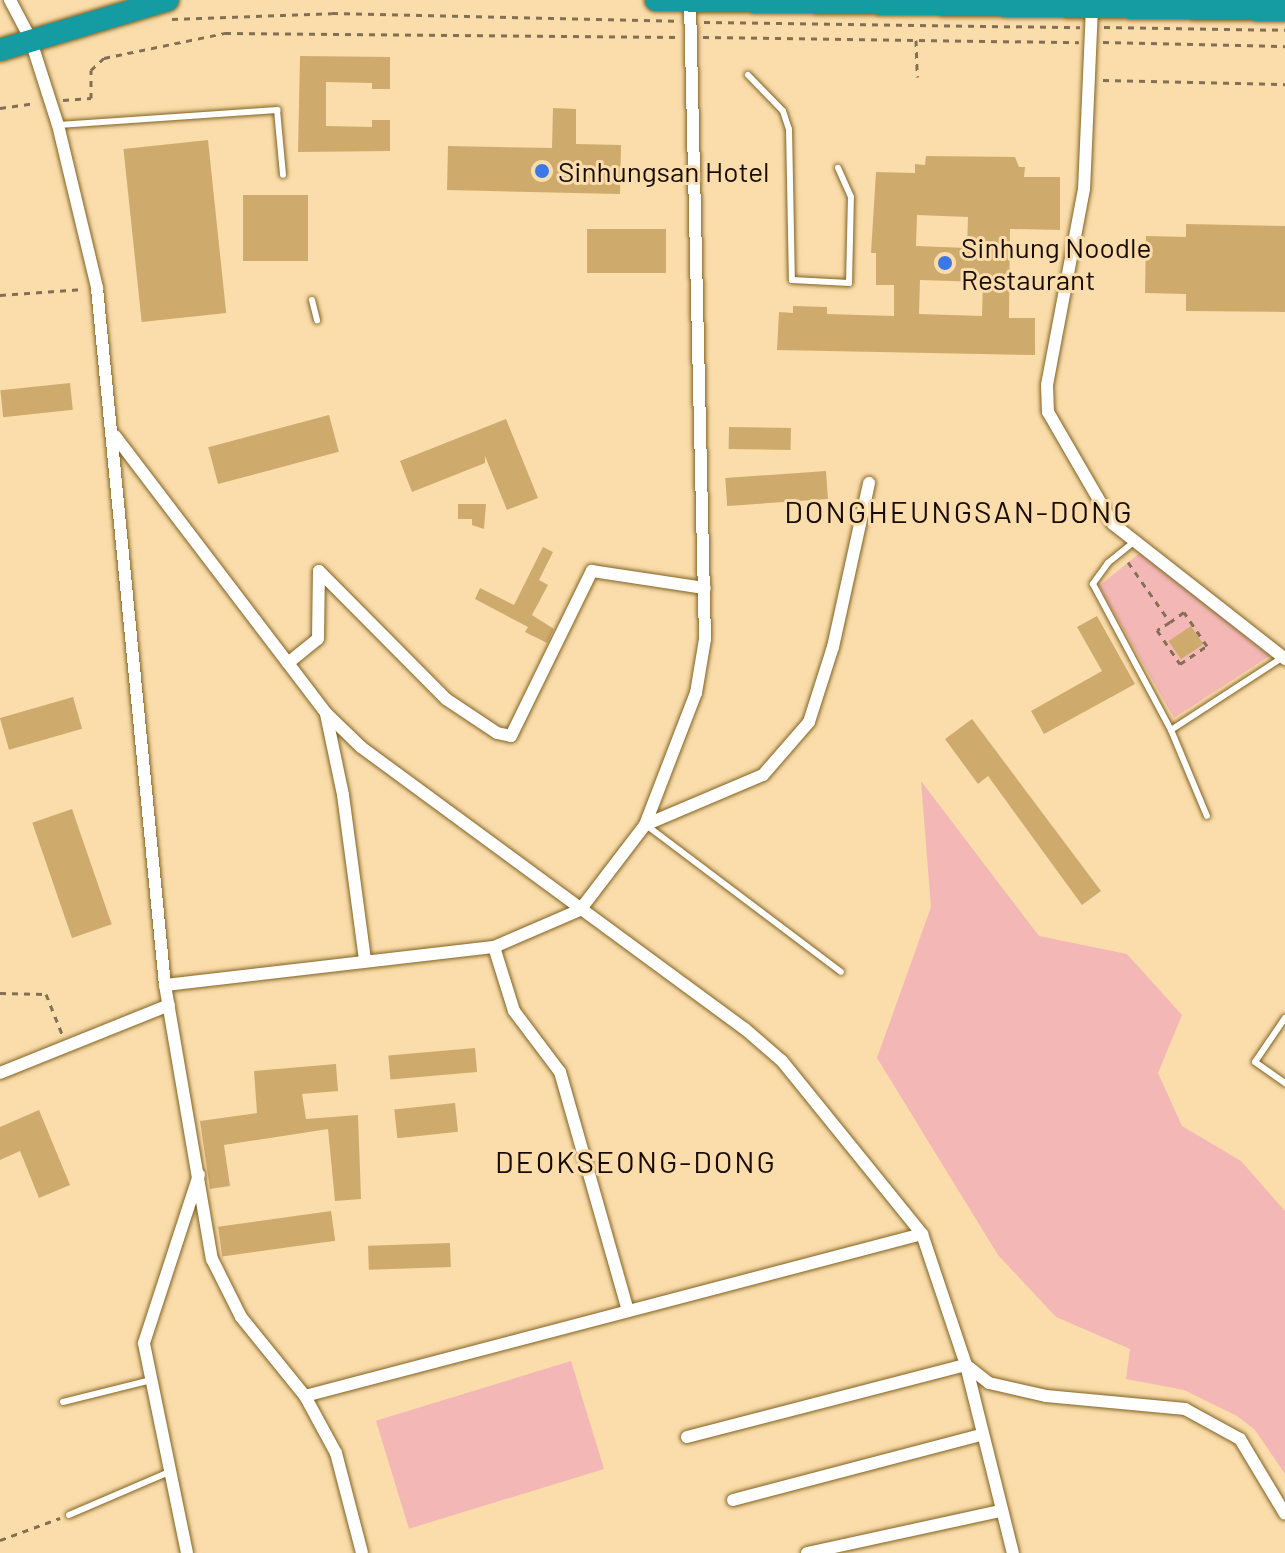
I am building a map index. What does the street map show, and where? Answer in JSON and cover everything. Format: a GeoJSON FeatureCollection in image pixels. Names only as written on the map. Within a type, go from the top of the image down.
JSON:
{"type":"FeatureCollection","features":[{"type":"Feature","properties":{"kind":"highway"},"geometry":{"type":"LineString","coordinates":[[0,50],[30,38],[168,0]]}},
{"type":"Feature","properties":{"kind":"highway"},"geometry":{"type":"LineString","coordinates":[[656,0],[1285,10]]}},
{"type":"Feature","properties":{"kind":"street"},"geometry":{"type":"LineString","coordinates":[[10,0],[30,38],[58,125],[97,288],[115,436],[124,598],[165,985],[200,1172],[212,1259],[241,1317],[305,1396],[336,1453],[362,1553]]}},
{"type":"Feature","properties":{"kind":"street"},"geometry":{"type":"LineString","coordinates":[[165,985],[365,959],[494,947],[580,910],[645,825],[699,683],[705,588],[690,1]]}},
{"type":"Feature","properties":{"kind":"street"},"geometry":{"type":"LineString","coordinates":[[1092,7],[1084,189],[1047,385],[1048,412],[1113,524],[1284,658]]}},
{"type":"Feature","properties":{"kind":"street"},"geometry":{"type":"LineString","coordinates":[[115,436],[326,713],[361,747],[766,1045],[922,1234],[966,1365],[999,1511],[1013,1553]]}},
{"type":"Feature","properties":{"kind":"street"},"geometry":{"type":"LineString","coordinates":[[645,825],[763,775],[809,722],[833,647],[869,483]]}},
{"type":"Feature","properties":{"kind":"street"},"geometry":{"type":"LineString","coordinates":[[288,663],[318,639],[319,571],[446,699],[497,733],[511,736],[592,571],[705,588]]}},
{"type":"Feature","properties":{"kind":"street"},"geometry":{"type":"LineString","coordinates":[[326,713],[343,795],[365,959]]}},
{"type":"Feature","properties":{"kind":"street"},"geometry":{"type":"LineString","coordinates":[[494,947],[514,1011],[560,1072],[628,1311]]}},
{"type":"Feature","properties":{"kind":"street"},"geometry":{"type":"LineString","coordinates":[[0,1073],[169,1005]]}},
{"type":"Feature","properties":{"kind":"street"},"geometry":{"type":"LineString","coordinates":[[187,1553],[151,1380],[145,1331],[200,1172]]}},
{"type":"Feature","properties":{"kind":"street"},"geometry":{"type":"LineString","coordinates":[[305,1396],[922,1234]]}},
{"type":"Feature","properties":{"kind":"street"},"geometry":{"type":"LineString","coordinates":[[687,1437],[966,1365]]}},
{"type":"Feature","properties":{"kind":"street"},"geometry":{"type":"LineString","coordinates":[[966,1365],[989,1383],[1046,1396],[1185,1409],[1240,1439],[1278,1495],[1285,1514]]}},
{"type":"Feature","properties":{"kind":"street"},"geometry":{"type":"LineString","coordinates":[[733,1500],[981,1435]]}},
{"type":"Feature","properties":{"kind":"street"},"geometry":{"type":"LineString","coordinates":[[807,1553],[999,1511]]}},
{"type":"Feature","properties":{"kind":"lane"},"geometry":{"type":"LineString","coordinates":[[748,75],[783,111],[789,129],[792,280],[849,283],[851,197],[838,168]]}},
{"type":"Feature","properties":{"kind":"lane"},"geometry":{"type":"LineString","coordinates":[[58,125],[277,110],[283,175]]}},
{"type":"Feature","properties":{"kind":"lane"},"geometry":{"type":"LineString","coordinates":[[312,300],[317,320]]}},
{"type":"Feature","properties":{"kind":"lane"},"geometry":{"type":"LineString","coordinates":[[1135,541],[1108,563],[1093,584],[1171,730],[1207,816]]}},
{"type":"Feature","properties":{"kind":"lane"},"geometry":{"type":"LineString","coordinates":[[1171,730],[1284,658]]}},
{"type":"Feature","properties":{"kind":"lane"},"geometry":{"type":"LineString","coordinates":[[645,825],[841,972]]}},
{"type":"Feature","properties":{"kind":"lane"},"geometry":{"type":"LineString","coordinates":[[1285,1018],[1255,1062],[1285,1083]]}},
{"type":"Feature","properties":{"kind":"lane"},"geometry":{"type":"LineString","coordinates":[[63,1402],[151,1380]]}},
{"type":"Feature","properties":{"kind":"lane"},"geometry":{"type":"LineString","coordinates":[[69,1515],[169,1472]]}},
{"type":"Feature","properties":{"kind":"path"},"geometry":{"type":"LineString","coordinates":[[91,98],[91,70],[104,58],[225,33],[916,40],[917,77]]}},
{"type":"Feature","properties":{"kind":"path"},"geometry":{"type":"LineString","coordinates":[[1091,79],[1285,84]]}},
{"type":"Feature","properties":{"kind":"path"},"geometry":{"type":"LineString","coordinates":[[0,295],[97,288]]}},
{"type":"Feature","properties":{"kind":"path"},"geometry":{"type":"LineString","coordinates":[[1122,554],[1170,622]]}},
{"type":"Feature","properties":{"kind":"path"},"geometry":{"type":"LineString","coordinates":[[1184,612],[1207,646],[1180,664],[1157,630],[1170,622],[1184,612]]}},
{"type":"Feature","properties":{"kind":"path"},"geometry":{"type":"LineString","coordinates":[[0,993],[46,994],[66,1046]]}},
{"type":"Feature","properties":{"kind":"path"},"geometry":{"type":"LineString","coordinates":[[0,1540],[69,1515]]}},
{"type":"Feature","properties":{"kind":"shaded area"},"geometry":{"type":"Polygon","coordinates":[[[1141,552],[1271,655],[1174,718],[1099,586],[1141,552]]]}},
{"type":"Feature","properties":{"kind":"shaded area"},"geometry":{"type":"Polygon","coordinates":[[[921,781],[1039,936],[1127,954],[1182,1015],[1158,1073],[1182,1126],[1241,1161],[1285,1211],[1285,1474],[1255,1430],[1237,1416],[1184,1390],[1126,1379],[1130,1349],[1056,1317],[998,1255],[877,1058],[931,907],[921,781]]]}},
{"type":"Feature","properties":{"kind":"shaded area"},"geometry":{"type":"Polygon","coordinates":[[[571,1361],[604,1469],[409,1529],[376,1421],[571,1361]]]}},
{"type":"Feature","properties":{"kind":"building"},"geometry":{"type":"Polygon","coordinates":[[[300,56],[390,57],[390,89],[372,89],[372,83],[326,82],[326,126],[372,127],[372,120],[390,120],[390,151],[298,152],[300,56]]]}},
{"type":"Feature","properties":{"kind":"building"},"geometry":{"type":"Polygon","coordinates":[[[553,108],[576,109],[576,144],[621,145],[620,194],[447,190],[448,146],[552,148],[553,108]]]}},
{"type":"Feature","properties":{"kind":"building"},"geometry":{"type":"Polygon","coordinates":[[[208,140],[226,313],[142,322],[123,149],[208,140]]]}},
{"type":"Feature","properties":{"kind":"building"},"geometry":{"type":"Polygon","coordinates":[[[926,156],[1015,157],[1019,167],[1025,167],[1024,177],[1060,177],[1060,230],[1010,229],[1009,318],[1035,318],[1035,355],[777,350],[779,312],[793,313],[793,306],[827,307],[827,314],[894,316],[894,285],[876,285],[876,253],[871,253],[876,172],[915,173],[915,164],[925,165],[926,156]],[[917,215],[916,246],[967,248],[968,217],[917,215]],[[920,280],[919,314],[982,316],[983,282],[920,280]]]}},
{"type":"Feature","properties":{"kind":"building"},"geometry":{"type":"Polygon","coordinates":[[[243,195],[308,195],[308,261],[243,261],[243,195]]]}},
{"type":"Feature","properties":{"kind":"building"},"geometry":{"type":"Polygon","coordinates":[[[1186,224],[1285,226],[1285,312],[1186,311],[1186,294],[1145,293],[1146,236],[1186,237],[1186,224]]]}},
{"type":"Feature","properties":{"kind":"building"},"geometry":{"type":"Polygon","coordinates":[[[587,229],[666,229],[666,273],[587,273],[587,229]]]}},
{"type":"Feature","properties":{"kind":"building"},"geometry":{"type":"Polygon","coordinates":[[[70,383],[73,410],[3,417],[0,390],[70,383]]]}},
{"type":"Feature","properties":{"kind":"building"},"geometry":{"type":"Polygon","coordinates":[[[329,415],[339,452],[218,484],[208,447],[329,415]]]}},
{"type":"Feature","properties":{"kind":"building"},"geometry":{"type":"Polygon","coordinates":[[[506,419],[538,498],[507,510],[485,456],[485,463],[412,492],[400,461],[506,419]]]}},
{"type":"Feature","properties":{"kind":"building"},"geometry":{"type":"Polygon","coordinates":[[[729,427],[791,428],[791,450],[729,449],[729,427]]]}},
{"type":"Feature","properties":{"kind":"building"},"geometry":{"type":"Polygon","coordinates":[[[826,471],[828,499],[727,506],[725,478],[826,471]]]}},
{"type":"Feature","properties":{"kind":"building"},"geometry":{"type":"Polygon","coordinates":[[[458,504],[486,504],[484,529],[472,525],[472,519],[458,519],[458,504]]]}},
{"type":"Feature","properties":{"kind":"building"},"geometry":{"type":"Polygon","coordinates":[[[543,547],[553,552],[539,580],[548,585],[532,615],[554,629],[547,643],[525,632],[528,627],[475,599],[480,588],[514,605],[543,547]]]}},
{"type":"Feature","properties":{"kind":"building"},"geometry":{"type":"Polygon","coordinates":[[[1097,616],[1135,684],[1044,734],[1031,711],[1102,671],[1077,627],[1097,616]]]}},
{"type":"Feature","properties":{"kind":"building"},"geometry":{"type":"Polygon","coordinates":[[[1191,626],[1203,644],[1181,659],[1169,641],[1191,626]]]}},
{"type":"Feature","properties":{"kind":"building"},"geometry":{"type":"Polygon","coordinates":[[[73,697],[82,729],[9,750],[0,718],[73,697]]]}},
{"type":"Feature","properties":{"kind":"building"},"geometry":{"type":"Polygon","coordinates":[[[972,719],[1101,891],[1082,905],[988,776],[978,784],[945,739],[972,719]]]}},
{"type":"Feature","properties":{"kind":"building"},"geometry":{"type":"Polygon","coordinates":[[[72,809],[112,924],[72,938],[32,823],[72,809]]]}},
{"type":"Feature","properties":{"kind":"building"},"geometry":{"type":"Polygon","coordinates":[[[475,1048],[477,1072],[390,1079],[388,1056],[475,1048]]]}},
{"type":"Feature","properties":{"kind":"building"},"geometry":{"type":"Polygon","coordinates":[[[336,1064],[338,1091],[302,1094],[306,1119],[358,1115],[361,1199],[335,1201],[328,1129],[224,1145],[230,1186],[210,1189],[200,1121],[257,1113],[254,1071],[336,1064]]]}},
{"type":"Feature","properties":{"kind":"building"},"geometry":{"type":"Polygon","coordinates":[[[455,1103],[458,1132],[397,1138],[394,1109],[455,1103]]]}},
{"type":"Feature","properties":{"kind":"building"},"geometry":{"type":"Polygon","coordinates":[[[39,1110],[70,1185],[39,1198],[20,1151],[0,1160],[0,1127],[39,1110]]]}},
{"type":"Feature","properties":{"kind":"building"},"geometry":{"type":"Polygon","coordinates":[[[331,1211],[335,1241],[222,1257],[218,1227],[331,1211]]]}},
{"type":"Feature","properties":{"kind":"building"},"geometry":{"type":"Polygon","coordinates":[[[450,1243],[451,1267],[369,1270],[368,1246],[450,1243]]]}},
{"type":"Feature","properties":{"kind":"place","name":"Sinhungsan Hotel"},"geometry":{"type":"Point","coordinates":[542,171]}},
{"type":"Feature","properties":{"kind":"place","name":"Sinhung Noodle Restaurant"},"geometry":{"type":"Point","coordinates":[945,263]}},
{"type":"Feature","properties":{"kind":"district","name":"DONGHEUNGSAN-DONG"},"geometry":{"type":"Point","coordinates":[959,511]}},
{"type":"Feature","properties":{"kind":"district","name":"DEOKSEONG-DONG"},"geometry":{"type":"Point","coordinates":[636,1161]}}]}
